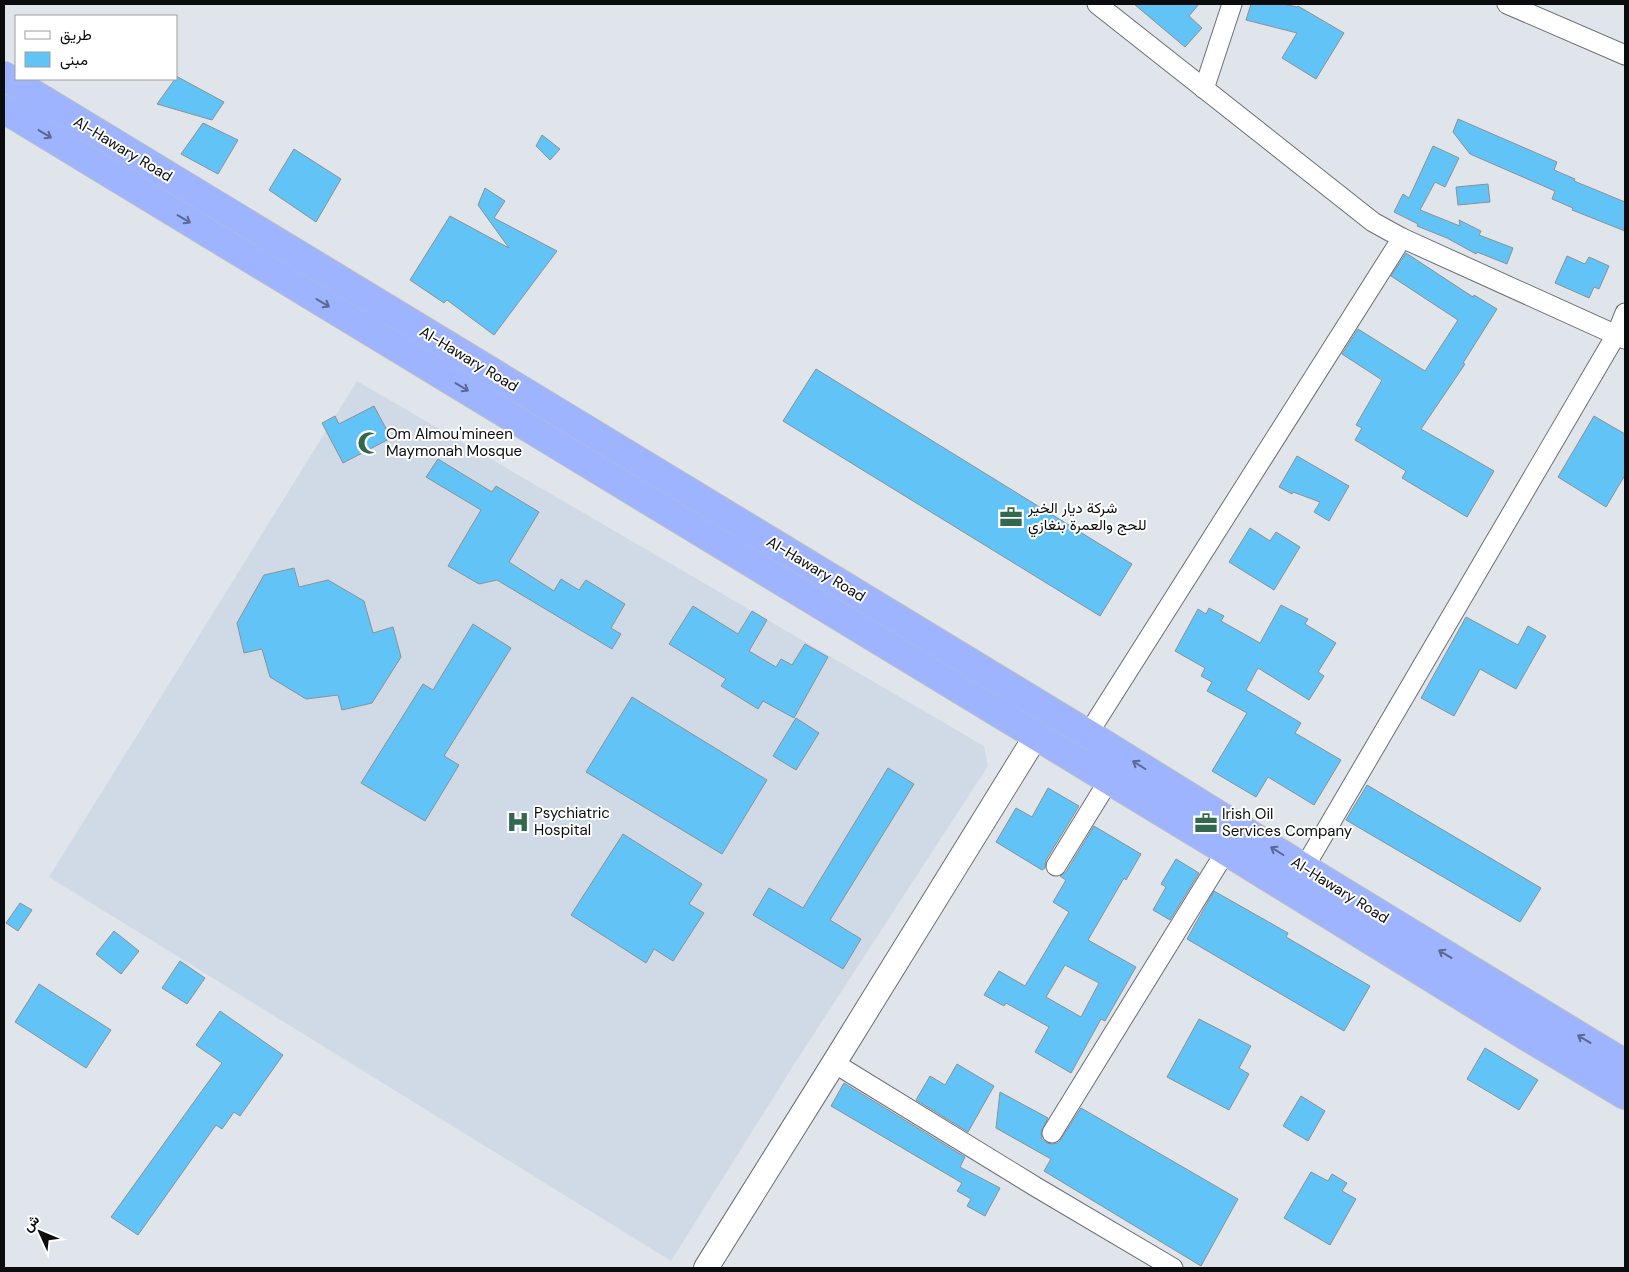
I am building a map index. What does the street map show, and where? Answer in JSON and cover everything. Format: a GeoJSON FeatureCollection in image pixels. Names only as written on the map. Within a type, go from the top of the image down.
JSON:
{"type":"FeatureCollection","features":[{"type":"Feature","properties":{"kind":"highway","name":"Al-Hawary Road"},"geometry":{"type":"LineString","coordinates":[[4,76],[1088,734],[1625,1064]]}},
{"type":"Feature","properties":{"kind":"highway","name":"Al-Hawary Road"},"geometry":{"type":"LineString","coordinates":[[4,109],[1625,1095]]}},
{"type":"Feature","properties":{"kind":"street"},"geometry":{"type":"LineString","coordinates":[[1097,4],[1373,222],[1402,238],[1620,337]]}},
{"type":"Feature","properties":{"kind":"street"},"geometry":{"type":"LineString","coordinates":[[1204,88],[1232,4]]}},
{"type":"Feature","properties":{"kind":"street"},"geometry":{"type":"LineString","coordinates":[[1507,4],[1625,55]]}},
{"type":"Feature","properties":{"kind":"street"},"geometry":{"type":"LineString","coordinates":[[1088,734],[1402,238]]}},
{"type":"Feature","properties":{"kind":"street"},"geometry":{"type":"LineString","coordinates":[[1304,868],[1620,337],[1625,312]]}},
{"type":"Feature","properties":{"kind":"street"},"geometry":{"type":"LineString","coordinates":[[706,1268],[1036,736]]}},
{"type":"Feature","properties":{"kind":"street"},"geometry":{"type":"LineString","coordinates":[[1056,866],[1109,780]]}},
{"type":"Feature","properties":{"kind":"street"},"geometry":{"type":"LineString","coordinates":[[1052,1133],[1226,851]]}},
{"type":"Feature","properties":{"kind":"street"},"geometry":{"type":"LineString","coordinates":[[834,1063],[1036,1187],[1173,1268]]}},
{"type":"Feature","properties":{"kind":"shaded area","name":"Psychiatric Hospital"},"geometry":{"type":"Polygon","coordinates":[[[357,381],[984,746],[988,766],[795,1063],[671,1261],[49,877],[357,381]]]}},
{"type":"Feature","properties":{"kind":"building"},"geometry":{"type":"Polygon","coordinates":[[[1134,4],[1199,4],[1189,16],[1202,28],[1185,47],[1134,4]]]}},
{"type":"Feature","properties":{"kind":"building"},"geometry":{"type":"Polygon","coordinates":[[[1251,4],[1298,6],[1344,33],[1316,79],[1282,58],[1297,33],[1246,20],[1251,4]]]}},
{"type":"Feature","properties":{"kind":"building"},"geometry":{"type":"Polygon","coordinates":[[[178,77],[224,102],[212,120],[157,104],[174,80],[178,80],[178,77]]]}},
{"type":"Feature","properties":{"kind":"building"},"geometry":{"type":"Polygon","coordinates":[[[1458,119],[1557,162],[1554,170],[1575,179],[1574,181],[1625,202],[1625,231],[1572,210],[1573,208],[1552,199],[1555,191],[1470,154],[1453,132],[1458,119]]]}},
{"type":"Feature","properties":{"kind":"building"},"geometry":{"type":"Polygon","coordinates":[[[203,123],[238,140],[218,174],[181,154],[203,123]]]}},
{"type":"Feature","properties":{"kind":"building"},"geometry":{"type":"Polygon","coordinates":[[[542,135],[560,149],[550,160],[536,146],[542,135]]]}},
{"type":"Feature","properties":{"kind":"building"},"geometry":{"type":"Polygon","coordinates":[[[1433,146],[1459,158],[1445,187],[1435,182],[1420,210],[1460,226],[1459,220],[1481,231],[1479,235],[1513,248],[1507,264],[1477,252],[1476,254],[1447,238],[1417,226],[1418,224],[1394,212],[1403,194],[1409,198],[1433,146]]]}},
{"type":"Feature","properties":{"kind":"building"},"geometry":{"type":"Polygon","coordinates":[[[294,149],[341,179],[316,222],[269,190],[294,149]]]}},
{"type":"Feature","properties":{"kind":"building"},"geometry":{"type":"Polygon","coordinates":[[[1488,184],[1490,202],[1458,205],[1456,187],[1488,184]]]}},
{"type":"Feature","properties":{"kind":"building"},"geometry":{"type":"Polygon","coordinates":[[[485,188],[505,201],[494,218],[557,251],[494,335],[447,300],[444,303],[410,280],[450,216],[509,248],[478,205],[485,188]]]}},
{"type":"Feature","properties":{"kind":"building"},"geometry":{"type":"Polygon","coordinates":[[[1406,253],[1473,297],[1474,295],[1497,309],[1463,363],[1465,364],[1421,429],[1494,471],[1467,517],[1402,478],[1406,471],[1355,440],[1362,428],[1356,425],[1382,380],[1342,354],[1358,329],[1425,371],[1458,320],[1391,276],[1406,253]]]}},
{"type":"Feature","properties":{"kind":"building"},"geometry":{"type":"Polygon","coordinates":[[[1567,256],[1585,264],[1589,257],[1609,266],[1599,289],[1594,287],[1589,298],[1555,283],[1567,256]]]}},
{"type":"Feature","properties":{"kind":"building"},"geometry":{"type":"Polygon","coordinates":[[[816,369],[1132,564],[1100,616],[783,421],[816,369]]]}},
{"type":"Feature","properties":{"kind":"building"},"geometry":{"type":"Polygon","coordinates":[[[374,406],[391,438],[343,463],[322,423],[335,416],[339,424],[374,406]]]}},
{"type":"Feature","properties":{"kind":"building"},"geometry":{"type":"Polygon","coordinates":[[[1594,416],[1625,434],[1625,475],[1606,507],[1558,477],[1594,416]]]}},
{"type":"Feature","properties":{"kind":"building"},"geometry":{"type":"Polygon","coordinates":[[[1297,456],[1349,486],[1329,521],[1314,512],[1320,502],[1293,492],[1292,494],[1279,487],[1297,456]]]}},
{"type":"Feature","properties":{"kind":"building"},"geometry":{"type":"Polygon","coordinates":[[[438,459],[492,492],[496,486],[539,512],[509,562],[554,591],[561,579],[579,590],[586,580],[625,604],[611,628],[621,634],[612,649],[497,580],[479,584],[448,566],[481,510],[426,477],[438,459]]]}},
{"type":"Feature","properties":{"kind":"building"},"geometry":{"type":"Polygon","coordinates":[[[1250,528],[1270,541],[1276,532],[1300,547],[1274,590],[1229,562],[1250,528]]]}},
{"type":"Feature","properties":{"kind":"building"},"geometry":{"type":"Polygon","coordinates":[[[294,568],[299,587],[328,580],[364,601],[373,633],[393,627],[401,657],[372,703],[342,710],[338,695],[306,699],[270,677],[262,649],[244,653],[237,623],[264,575],[294,568]]]}},
{"type":"Feature","properties":{"kind":"building"},"geometry":{"type":"Polygon","coordinates":[[[1281,605],[1308,619],[1305,624],[1336,643],[1318,672],[1324,676],[1309,700],[1258,668],[1246,690],[1301,723],[1295,733],[1341,760],[1314,805],[1268,777],[1256,797],[1212,771],[1247,713],[1207,691],[1212,682],[1201,676],[1205,668],[1175,651],[1198,609],[1206,614],[1209,608],[1224,616],[1221,621],[1260,643],[1281,605]]]}},
{"type":"Feature","properties":{"kind":"building"},"geometry":{"type":"Polygon","coordinates":[[[693,606],[738,634],[752,611],[767,620],[749,651],[776,667],[781,659],[792,665],[805,644],[828,657],[794,718],[763,701],[758,709],[721,686],[726,679],[669,644],[693,606]]]}},
{"type":"Feature","properties":{"kind":"building"},"geometry":{"type":"Polygon","coordinates":[[[1466,617],[1518,645],[1528,626],[1546,636],[1516,689],[1480,669],[1454,716],[1421,698],[1466,617]]]}},
{"type":"Feature","properties":{"kind":"building"},"geometry":{"type":"Polygon","coordinates":[[[473,624],[511,648],[444,756],[459,765],[425,821],[361,783],[423,684],[433,690],[473,624]]]}},
{"type":"Feature","properties":{"kind":"building"},"geometry":{"type":"Polygon","coordinates":[[[632,697],[767,780],[722,854],[586,772],[632,697]]]}},
{"type":"Feature","properties":{"kind":"building"},"geometry":{"type":"Polygon","coordinates":[[[796,718],[819,733],[796,770],[773,756],[796,718]]]}},
{"type":"Feature","properties":{"kind":"building"},"geometry":{"type":"Polygon","coordinates":[[[888,768],[914,784],[830,920],[861,939],[843,969],[753,915],[769,888],[803,908],[888,768]]]}},
{"type":"Feature","properties":{"kind":"building"},"geometry":{"type":"Polygon","coordinates":[[[1367,785],[1541,888],[1520,922],[1346,820],[1367,785]]]}},
{"type":"Feature","properties":{"kind":"building"},"geometry":{"type":"Polygon","coordinates":[[[1048,788],[1079,806],[1046,860],[1045,868],[1042,870],[996,842],[1016,808],[1032,817],[1048,788]]]}},
{"type":"Feature","properties":{"kind":"building"},"geometry":{"type":"Polygon","coordinates":[[[1094,826],[1141,854],[1126,880],[1124,878],[1088,940],[1136,967],[1105,1021],[1101,1019],[1071,1073],[1035,1052],[1049,1027],[1006,1003],[1004,1006],[984,995],[999,971],[1025,986],[1069,912],[1053,902],[1066,880],[1060,876],[1066,872],[1094,826]],[[1065,965],[1046,997],[1081,1017],[1099,983],[1065,965]]]}},
{"type":"Feature","properties":{"kind":"building"},"geometry":{"type":"Polygon","coordinates":[[[623,834],[702,884],[689,904],[704,913],[673,961],[654,949],[646,963],[571,915],[623,834]]]}},
{"type":"Feature","properties":{"kind":"building"},"geometry":{"type":"Polygon","coordinates":[[[1176,859],[1199,873],[1170,920],[1153,910],[1166,887],[1161,884],[1176,859]]]}},
{"type":"Feature","properties":{"kind":"building"},"geometry":{"type":"Polygon","coordinates":[[[1214,891],[1288,933],[1286,937],[1370,986],[1344,1031],[1187,939],[1214,891]]]}},
{"type":"Feature","properties":{"kind":"building"},"geometry":{"type":"Polygon","coordinates":[[[20,903],[32,910],[18,931],[6,923],[20,903]]]}},
{"type":"Feature","properties":{"kind":"building"},"geometry":{"type":"Polygon","coordinates":[[[114,931],[139,951],[121,974],[96,954],[114,931]]]}},
{"type":"Feature","properties":{"kind":"building"},"geometry":{"type":"Polygon","coordinates":[[[180,961],[205,978],[187,1004],[162,988],[180,961]]]}},
{"type":"Feature","properties":{"kind":"building"},"geometry":{"type":"Polygon","coordinates":[[[39,984],[111,1030],[86,1068],[15,1022],[39,984]]]}},
{"type":"Feature","properties":{"kind":"building"},"geometry":{"type":"Polygon","coordinates":[[[220,1011],[283,1055],[240,1116],[234,1112],[222,1129],[216,1125],[138,1235],[111,1217],[222,1063],[196,1045],[220,1011]]]}},
{"type":"Feature","properties":{"kind":"building"},"geometry":{"type":"Polygon","coordinates":[[[1199,1019],[1251,1046],[1239,1068],[1249,1074],[1229,1110],[1167,1077],[1199,1019]]]}},
{"type":"Feature","properties":{"kind":"building"},"geometry":{"type":"Polygon","coordinates":[[[1485,1048],[1538,1080],[1519,1110],[1467,1079],[1485,1048]]]}},
{"type":"Feature","properties":{"kind":"building"},"geometry":{"type":"Polygon","coordinates":[[[957,1064],[994,1086],[968,1132],[916,1100],[930,1076],[945,1085],[957,1064]]]}},
{"type":"Feature","properties":{"kind":"building"},"geometry":{"type":"Polygon","coordinates":[[[844,1083],[965,1157],[960,1167],[1000,1188],[985,1216],[967,1206],[971,1199],[957,1191],[962,1183],[831,1106],[844,1083]]]}},
{"type":"Feature","properties":{"kind":"building"},"geometry":{"type":"Polygon","coordinates":[[[1000,1092],[1048,1118],[1041,1132],[1042,1139],[1047,1143],[1058,1143],[1081,1108],[1238,1199],[1201,1266],[1044,1171],[1051,1159],[996,1128],[1000,1092]]]}},
{"type":"Feature","properties":{"kind":"building"},"geometry":{"type":"Polygon","coordinates":[[[1301,1096],[1325,1111],[1308,1141],[1283,1126],[1301,1096]]]}},
{"type":"Feature","properties":{"kind":"building"},"geometry":{"type":"Polygon","coordinates":[[[1311,1172],[1328,1181],[1332,1174],[1347,1183],[1342,1191],[1356,1199],[1330,1245],[1284,1218],[1311,1172]]]}},
{"type":"Feature","properties":{"kind":"place","name":"Om Almou'mineen Maymonah Mosque"},"geometry":{"type":"Point","coordinates":[369,443]}},
{"type":"Feature","properties":{"kind":"place","name":"شركة ديار الخير للحج والعمرة بنغازي"},"geometry":{"type":"Point","coordinates":[1011,517]}},
{"type":"Feature","properties":{"kind":"place","name":"Psychiatric Hospital"},"geometry":{"type":"Point","coordinates":[518,822]}},
{"type":"Feature","properties":{"kind":"place","name":"Irish Oil Services Company"},"geometry":{"type":"Point","coordinates":[1206,823]}}]}
